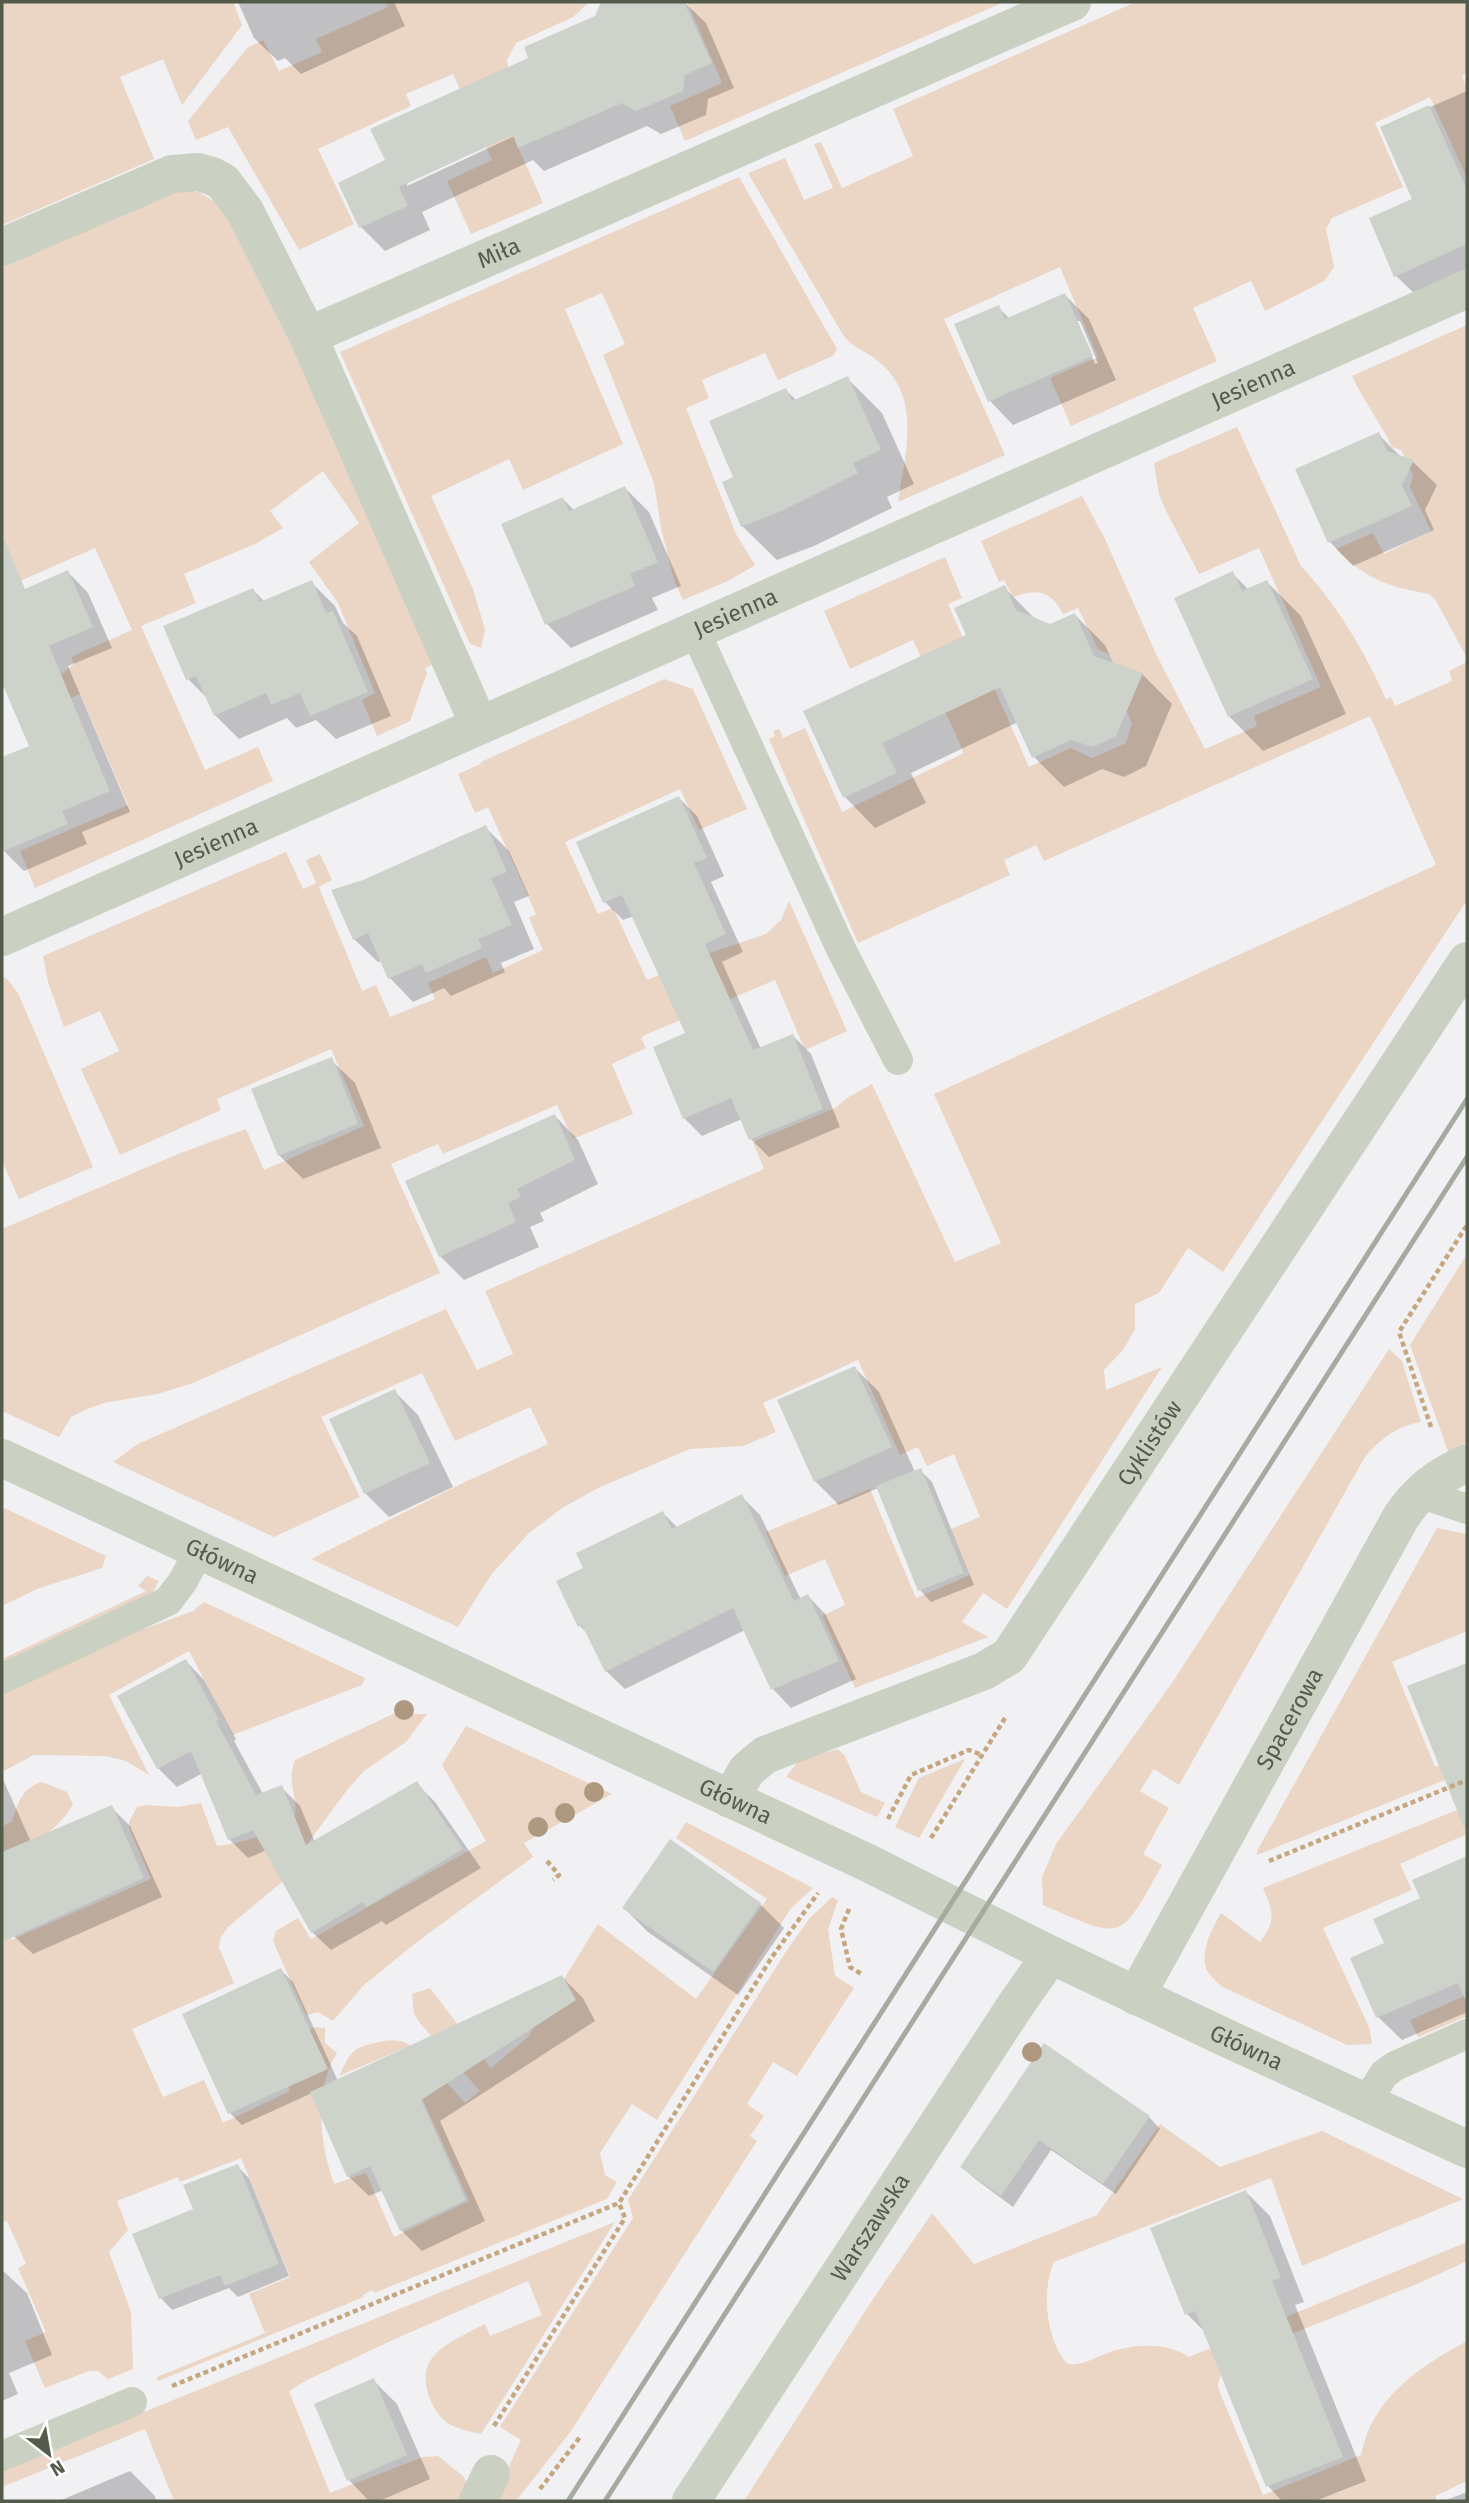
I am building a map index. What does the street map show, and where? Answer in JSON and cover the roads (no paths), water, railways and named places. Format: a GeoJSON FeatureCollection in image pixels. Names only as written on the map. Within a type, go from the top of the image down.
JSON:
{"type":"FeatureCollection","features":[{"type":"Feature","properties":{"kind":"street","name":"Miła"},"geometry":{"type":"LineString","coordinates":[[308,336],[1072,2]]}},
{"type":"Feature","properties":{"kind":"street"},"geometry":{"type":"LineString","coordinates":[[2,247],[172,174],[198,172],[223,182],[244,211],[308,336],[479,725]]}},
{"type":"Feature","properties":{"kind":"street","name":"Jesienna"},"geometry":{"type":"LineString","coordinates":[[2,937],[1467,289]]}},
{"type":"Feature","properties":{"kind":"street","name":"Cyklistów"},"geometry":{"type":"LineString","coordinates":[[730,1799],[747,1770],[765,1755],[984,1671],[1009,1656],[1467,961]]}},
{"type":"Feature","properties":{"kind":"street","name":"Główna"},"geometry":{"type":"LineString","coordinates":[[2,1458],[868,1863],[1136,1996],[1467,2149]]}},
{"type":"Feature","properties":{"kind":"street","name":"Spacerowa"},"geometry":{"type":"LineString","coordinates":[[1136,1996],[1395,1528],[1445,1476]]}},
{"type":"Feature","properties":{"kind":"street","name":"Warszawska"},"geometry":{"type":"LineString","coordinates":[[691,2501],[1051,1955]]}},
{"type":"Feature","properties":{"kind":"lane"},"geometry":{"type":"LineString","coordinates":[[695,631],[841,949],[898,1060]]}},
{"type":"Feature","properties":{"kind":"lane"},"geometry":{"type":"LineString","coordinates":[[1445,1476],[1467,1508]]}},
{"type":"Feature","properties":{"kind":"lane"},"geometry":{"type":"LineString","coordinates":[[2,1679],[168,1601],[199,1551]]}},
{"type":"Feature","properties":{"kind":"lane"},"geometry":{"type":"LineString","coordinates":[[1366,2102],[1384,2074],[1395,2066],[1467,2034]]}},
{"type":"Feature","properties":{"kind":"lane"},"geometry":{"type":"LineString","coordinates":[[2,2456],[132,2402]]}},
{"type":"Feature","properties":{"kind":"railway"},"geometry":{"type":"LineString","coordinates":[[568,2501],[1467,1099]]}},
{"type":"Feature","properties":{"kind":"railway"},"geometry":{"type":"LineString","coordinates":[[605,2501],[1467,1157]]}}]}
